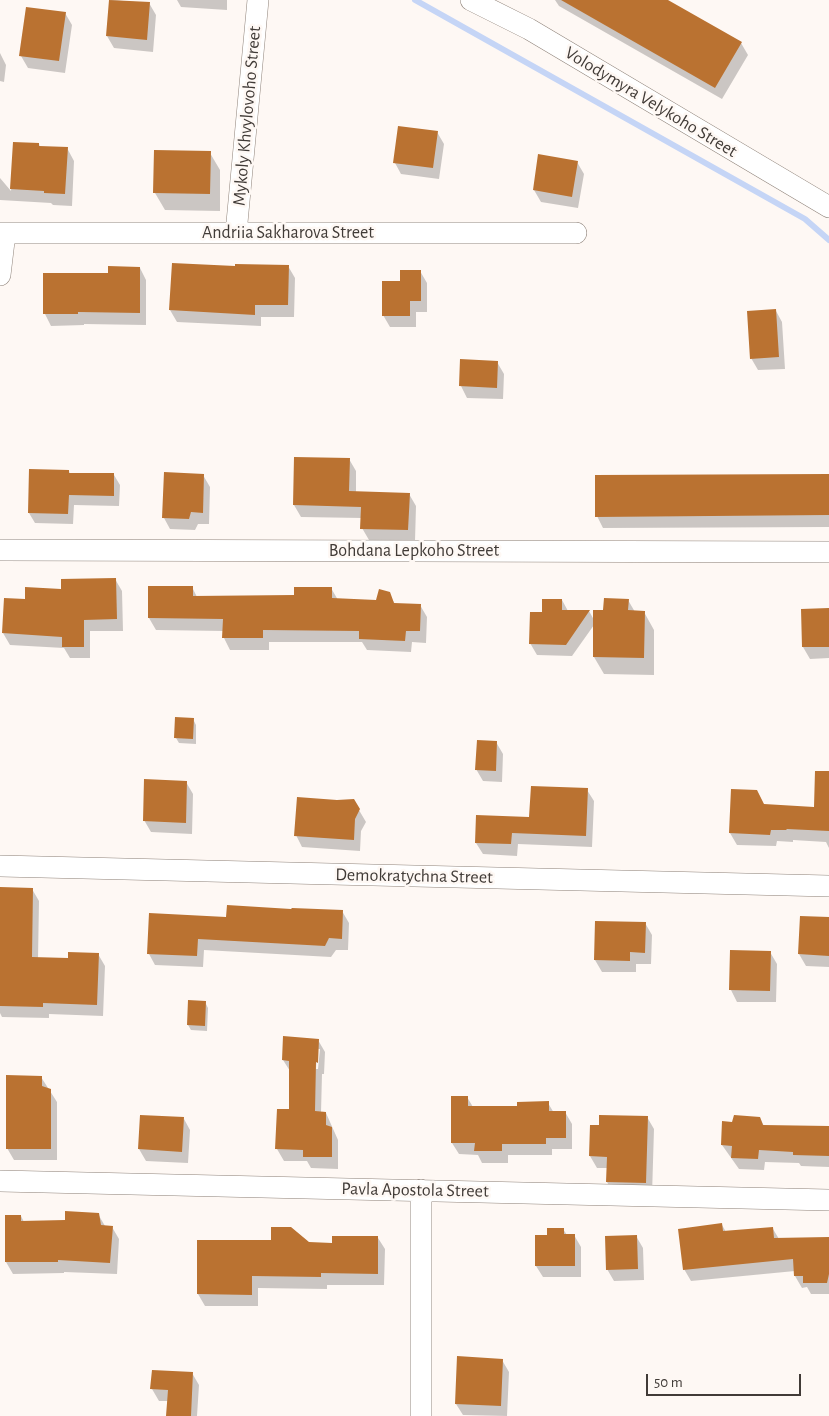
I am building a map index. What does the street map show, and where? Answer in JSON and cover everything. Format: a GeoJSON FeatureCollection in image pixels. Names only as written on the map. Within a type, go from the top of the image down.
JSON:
{"type":"FeatureCollection","features":[{"type":"Feature","properties":{"kind":"street","name":"Mykoly Khvylovoho Street"},"geometry":{"type":"LineString","coordinates":[[236,233],[258,0]]}},
{"type":"Feature","properties":{"kind":"street","name":"Volodymyra Velykoho Street"},"geometry":{"type":"LineString","coordinates":[[471,0],[529,29],[829,207]]}},
{"type":"Feature","properties":{"kind":"street","name":"Andriia Sakharova Street"},"geometry":{"type":"LineString","coordinates":[[2,233],[576,233]]}},
{"type":"Feature","properties":{"kind":"street"},"geometry":{"type":"LineString","coordinates":[[0,275],[2,233]]}},
{"type":"Feature","properties":{"kind":"street","name":"Bohdana Lepkoho Street"},"geometry":{"type":"LineString","coordinates":[[0,550],[829,552]]}},
{"type":"Feature","properties":{"kind":"street","name":"Demokratychna Street"},"geometry":{"type":"LineString","coordinates":[[0,866],[829,886]]}},
{"type":"Feature","properties":{"kind":"street","name":"Pavla Apostola Street"},"geometry":{"type":"LineString","coordinates":[[0,1180],[829,1200]]}},
{"type":"Feature","properties":{"kind":"street"},"geometry":{"type":"LineString","coordinates":[[421,1190],[421,1416]]}},
{"type":"Feature","properties":{"kind":"building"},"geometry":{"type":"Polygon","coordinates":[[[109,0],[150,2],[147,40],[106,36],[109,0]]]}},
{"type":"Feature","properties":{"kind":"building"},"geometry":{"type":"Polygon","coordinates":[[[561,0],[668,0],[742,42],[715,88],[561,0]]]}},
{"type":"Feature","properties":{"kind":"building"},"geometry":{"type":"Polygon","coordinates":[[[26,7],[66,12],[59,61],[19,56],[26,7]]]}},
{"type":"Feature","properties":{"kind":"building"},"geometry":{"type":"Polygon","coordinates":[[[398,126],[438,131],[433,168],[393,163],[398,126]]]}},
{"type":"Feature","properties":{"kind":"building"},"geometry":{"type":"Polygon","coordinates":[[[13,142],[39,143],[39,146],[68,147],[65,194],[10,189],[13,142]]]}},
{"type":"Feature","properties":{"kind":"building"},"geometry":{"type":"Polygon","coordinates":[[[154,150],[211,151],[210,194],[153,193],[154,150]]]}},
{"type":"Feature","properties":{"kind":"building"},"geometry":{"type":"Polygon","coordinates":[[[538,154],[578,161],[572,197],[533,190],[538,154]]]}},
{"type":"Feature","properties":{"kind":"building"},"geometry":{"type":"Polygon","coordinates":[[[172,263],[235,266],[235,264],[289,265],[288,305],[255,305],[255,315],[169,310],[172,263]]]}},
{"type":"Feature","properties":{"kind":"building"},"geometry":{"type":"Polygon","coordinates":[[[108,266],[140,267],[140,313],[78,312],[78,314],[43,314],[43,273],[108,273],[108,266]]]}},
{"type":"Feature","properties":{"kind":"building"},"geometry":{"type":"Polygon","coordinates":[[[400,270],[421,270],[421,301],[410,301],[410,316],[382,316],[382,281],[400,281],[400,270]]]}},
{"type":"Feature","properties":{"kind":"building"},"geometry":{"type":"Polygon","coordinates":[[[776,309],[779,357],[750,359],[747,311],[776,309]]]}},
{"type":"Feature","properties":{"kind":"building"},"geometry":{"type":"Polygon","coordinates":[[[460,359],[498,361],[497,388],[459,386],[460,359]]]}},
{"type":"Feature","properties":{"kind":"building"},"geometry":{"type":"Polygon","coordinates":[[[294,457],[350,458],[349,491],[410,493],[408,530],[360,529],[361,507],[293,505],[294,457]]]}},
{"type":"Feature","properties":{"kind":"building"},"geometry":{"type":"Polygon","coordinates":[[[29,469],[69,470],[69,473],[114,473],[114,496],[69,495],[68,514],[28,513],[29,469]]]}},
{"type":"Feature","properties":{"kind":"building"},"geometry":{"type":"Polygon","coordinates":[[[164,472],[204,474],[203,513],[191,512],[189,519],[162,518],[164,472]]]}},
{"type":"Feature","properties":{"kind":"building"},"geometry":{"type":"Polygon","coordinates":[[[829,474],[829,515],[595,517],[595,475],[829,474]]]}},
{"type":"Feature","properties":{"kind":"building"},"geometry":{"type":"Polygon","coordinates":[[[116,578],[117,619],[84,620],[84,647],[62,647],[62,637],[2,633],[4,598],[25,599],[25,587],[61,589],[61,579],[116,578]]]}},
{"type":"Feature","properties":{"kind":"building"},"geometry":{"type":"Polygon","coordinates":[[[148,586],[193,586],[193,596],[294,595],[294,587],[332,587],[332,598],[376,600],[379,589],[390,592],[394,603],[421,604],[420,631],[406,631],[405,641],[359,639],[359,631],[263,630],[263,638],[222,638],[223,619],[148,618],[148,586]]]}},
{"type":"Feature","properties":{"kind":"building"},"geometry":{"type":"Polygon","coordinates":[[[604,598],[629,599],[628,610],[645,611],[644,658],[593,657],[593,610],[603,610],[604,598]]]}},
{"type":"Feature","properties":{"kind":"building"},"geometry":{"type":"Polygon","coordinates":[[[542,599],[562,599],[562,610],[590,610],[566,645],[529,644],[530,612],[542,612],[542,599]]]}},
{"type":"Feature","properties":{"kind":"building"},"geometry":{"type":"Polygon","coordinates":[[[829,608],[829,647],[802,647],[801,609],[829,608]]]}},
{"type":"Feature","properties":{"kind":"building"},"geometry":{"type":"Polygon","coordinates":[[[175,717],[194,718],[193,739],[174,738],[175,717]]]}},
{"type":"Feature","properties":{"kind":"building"},"geometry":{"type":"Polygon","coordinates":[[[477,740],[497,741],[496,771],[475,770],[477,740]]]}},
{"type":"Feature","properties":{"kind":"building"},"geometry":{"type":"Polygon","coordinates":[[[815,771],[829,771],[829,831],[787,829],[771,830],[770,835],[729,833],[731,789],[757,790],[764,804],[814,807],[815,771]]]}},
{"type":"Feature","properties":{"kind":"building"},"geometry":{"type":"Polygon","coordinates":[[[144,779],[187,781],[186,823],[143,821],[144,779]]]}},
{"type":"Feature","properties":{"kind":"building"},"geometry":{"type":"Polygon","coordinates":[[[531,786],[588,788],[586,836],[512,833],[511,844],[475,843],[476,815],[529,817],[531,786]]]}},
{"type":"Feature","properties":{"kind":"building"},"geometry":{"type":"Polygon","coordinates":[[[297,797],[337,800],[354,799],[360,809],[355,819],[354,840],[294,836],[297,797]]]}},
{"type":"Feature","properties":{"kind":"building"},"geometry":{"type":"Polygon","coordinates":[[[0,887],[33,888],[32,957],[68,958],[68,952],[99,953],[97,1005],[43,1003],[43,1007],[0,1006],[0,887]]]}},
{"type":"Feature","properties":{"kind":"building"},"geometry":{"type":"Polygon","coordinates":[[[227,905],[343,910],[342,939],[329,938],[325,946],[198,939],[197,956],[147,954],[149,913],[226,917],[227,905]]]}},
{"type":"Feature","properties":{"kind":"building"},"geometry":{"type":"Polygon","coordinates":[[[800,916],[829,917],[829,956],[798,954],[800,916]]]}},
{"type":"Feature","properties":{"kind":"building"},"geometry":{"type":"Polygon","coordinates":[[[595,921],[646,922],[645,953],[630,952],[630,961],[594,960],[595,921]]]}},
{"type":"Feature","properties":{"kind":"building"},"geometry":{"type":"Polygon","coordinates":[[[730,950],[771,951],[770,991],[729,990],[730,950]]]}},
{"type":"Feature","properties":{"kind":"building"},"geometry":{"type":"Polygon","coordinates":[[[188,1000],[206,1001],[205,1026],[187,1025],[188,1000]]]}},
{"type":"Feature","properties":{"kind":"building"},"geometry":{"type":"Polygon","coordinates":[[[283,1036],[319,1039],[318,1063],[316,1062],[315,1111],[326,1112],[326,1125],[332,1127],[332,1157],[303,1157],[303,1150],[275,1149],[277,1109],[289,1109],[289,1061],[282,1060],[283,1036]]]}},
{"type":"Feature","properties":{"kind":"building"},"geometry":{"type":"Polygon","coordinates":[[[6,1075],[42,1076],[42,1086],[51,1089],[51,1149],[6,1149],[6,1075]]]}},
{"type":"Feature","properties":{"kind":"building"},"geometry":{"type":"Polygon","coordinates":[[[451,1096],[468,1096],[468,1106],[517,1106],[517,1102],[549,1101],[549,1111],[566,1111],[566,1138],[546,1138],[546,1144],[502,1144],[502,1151],[474,1151],[475,1143],[451,1143],[451,1096]]]}},
{"type":"Feature","properties":{"kind":"building"},"geometry":{"type":"Polygon","coordinates":[[[140,1115],[184,1117],[182,1152],[138,1149],[140,1115]]]}},
{"type":"Feature","properties":{"kind":"building"},"geometry":{"type":"Polygon","coordinates":[[[599,1115],[648,1116],[646,1183],[606,1182],[607,1157],[589,1156],[590,1125],[599,1125],[599,1115]]]}},
{"type":"Feature","properties":{"kind":"building"},"geometry":{"type":"Polygon","coordinates":[[[734,1115],[760,1117],[763,1125],[829,1126],[829,1156],[793,1155],[793,1152],[759,1150],[758,1159],[731,1158],[732,1146],[721,1145],[722,1121],[732,1122],[734,1115]]]}},
{"type":"Feature","properties":{"kind":"building"},"geometry":{"type":"Polygon","coordinates":[[[65,1211],[99,1213],[101,1225],[113,1226],[110,1263],[58,1260],[58,1262],[5,1262],[5,1215],[21,1215],[21,1221],[65,1220],[65,1211]]]}},
{"type":"Feature","properties":{"kind":"building"},"geometry":{"type":"Polygon","coordinates":[[[722,1223],[723,1231],[773,1227],[774,1238],[829,1237],[829,1274],[827,1283],[803,1283],[803,1276],[794,1276],[793,1259],[683,1270],[678,1229],[722,1223]]]}},
{"type":"Feature","properties":{"kind":"building"},"geometry":{"type":"Polygon","coordinates":[[[271,1227],[291,1227],[309,1242],[332,1243],[332,1236],[378,1236],[378,1274],[321,1273],[321,1277],[252,1276],[252,1295],[197,1294],[197,1240],[271,1240],[271,1227]]]}},
{"type":"Feature","properties":{"kind":"building"},"geometry":{"type":"Polygon","coordinates":[[[547,1228],[564,1228],[564,1234],[575,1234],[575,1266],[535,1266],[535,1235],[547,1235],[547,1228]]]}},
{"type":"Feature","properties":{"kind":"building"},"geometry":{"type":"Polygon","coordinates":[[[637,1235],[638,1269],[606,1270],[605,1236],[637,1235]]]}},
{"type":"Feature","properties":{"kind":"building"},"geometry":{"type":"Polygon","coordinates":[[[457,1356],[503,1359],[501,1406],[455,1404],[457,1356]]]}},
{"type":"Feature","properties":{"kind":"building"},"geometry":{"type":"Polygon","coordinates":[[[152,1370],[193,1372],[191,1416],[166,1416],[168,1390],[150,1389],[152,1370]]]}},
{"type":"Feature","properties":{"kind":"waterway"},"geometry":{"type":"LineString","coordinates":[[415,0],[805,219],[829,240]]}}]}
